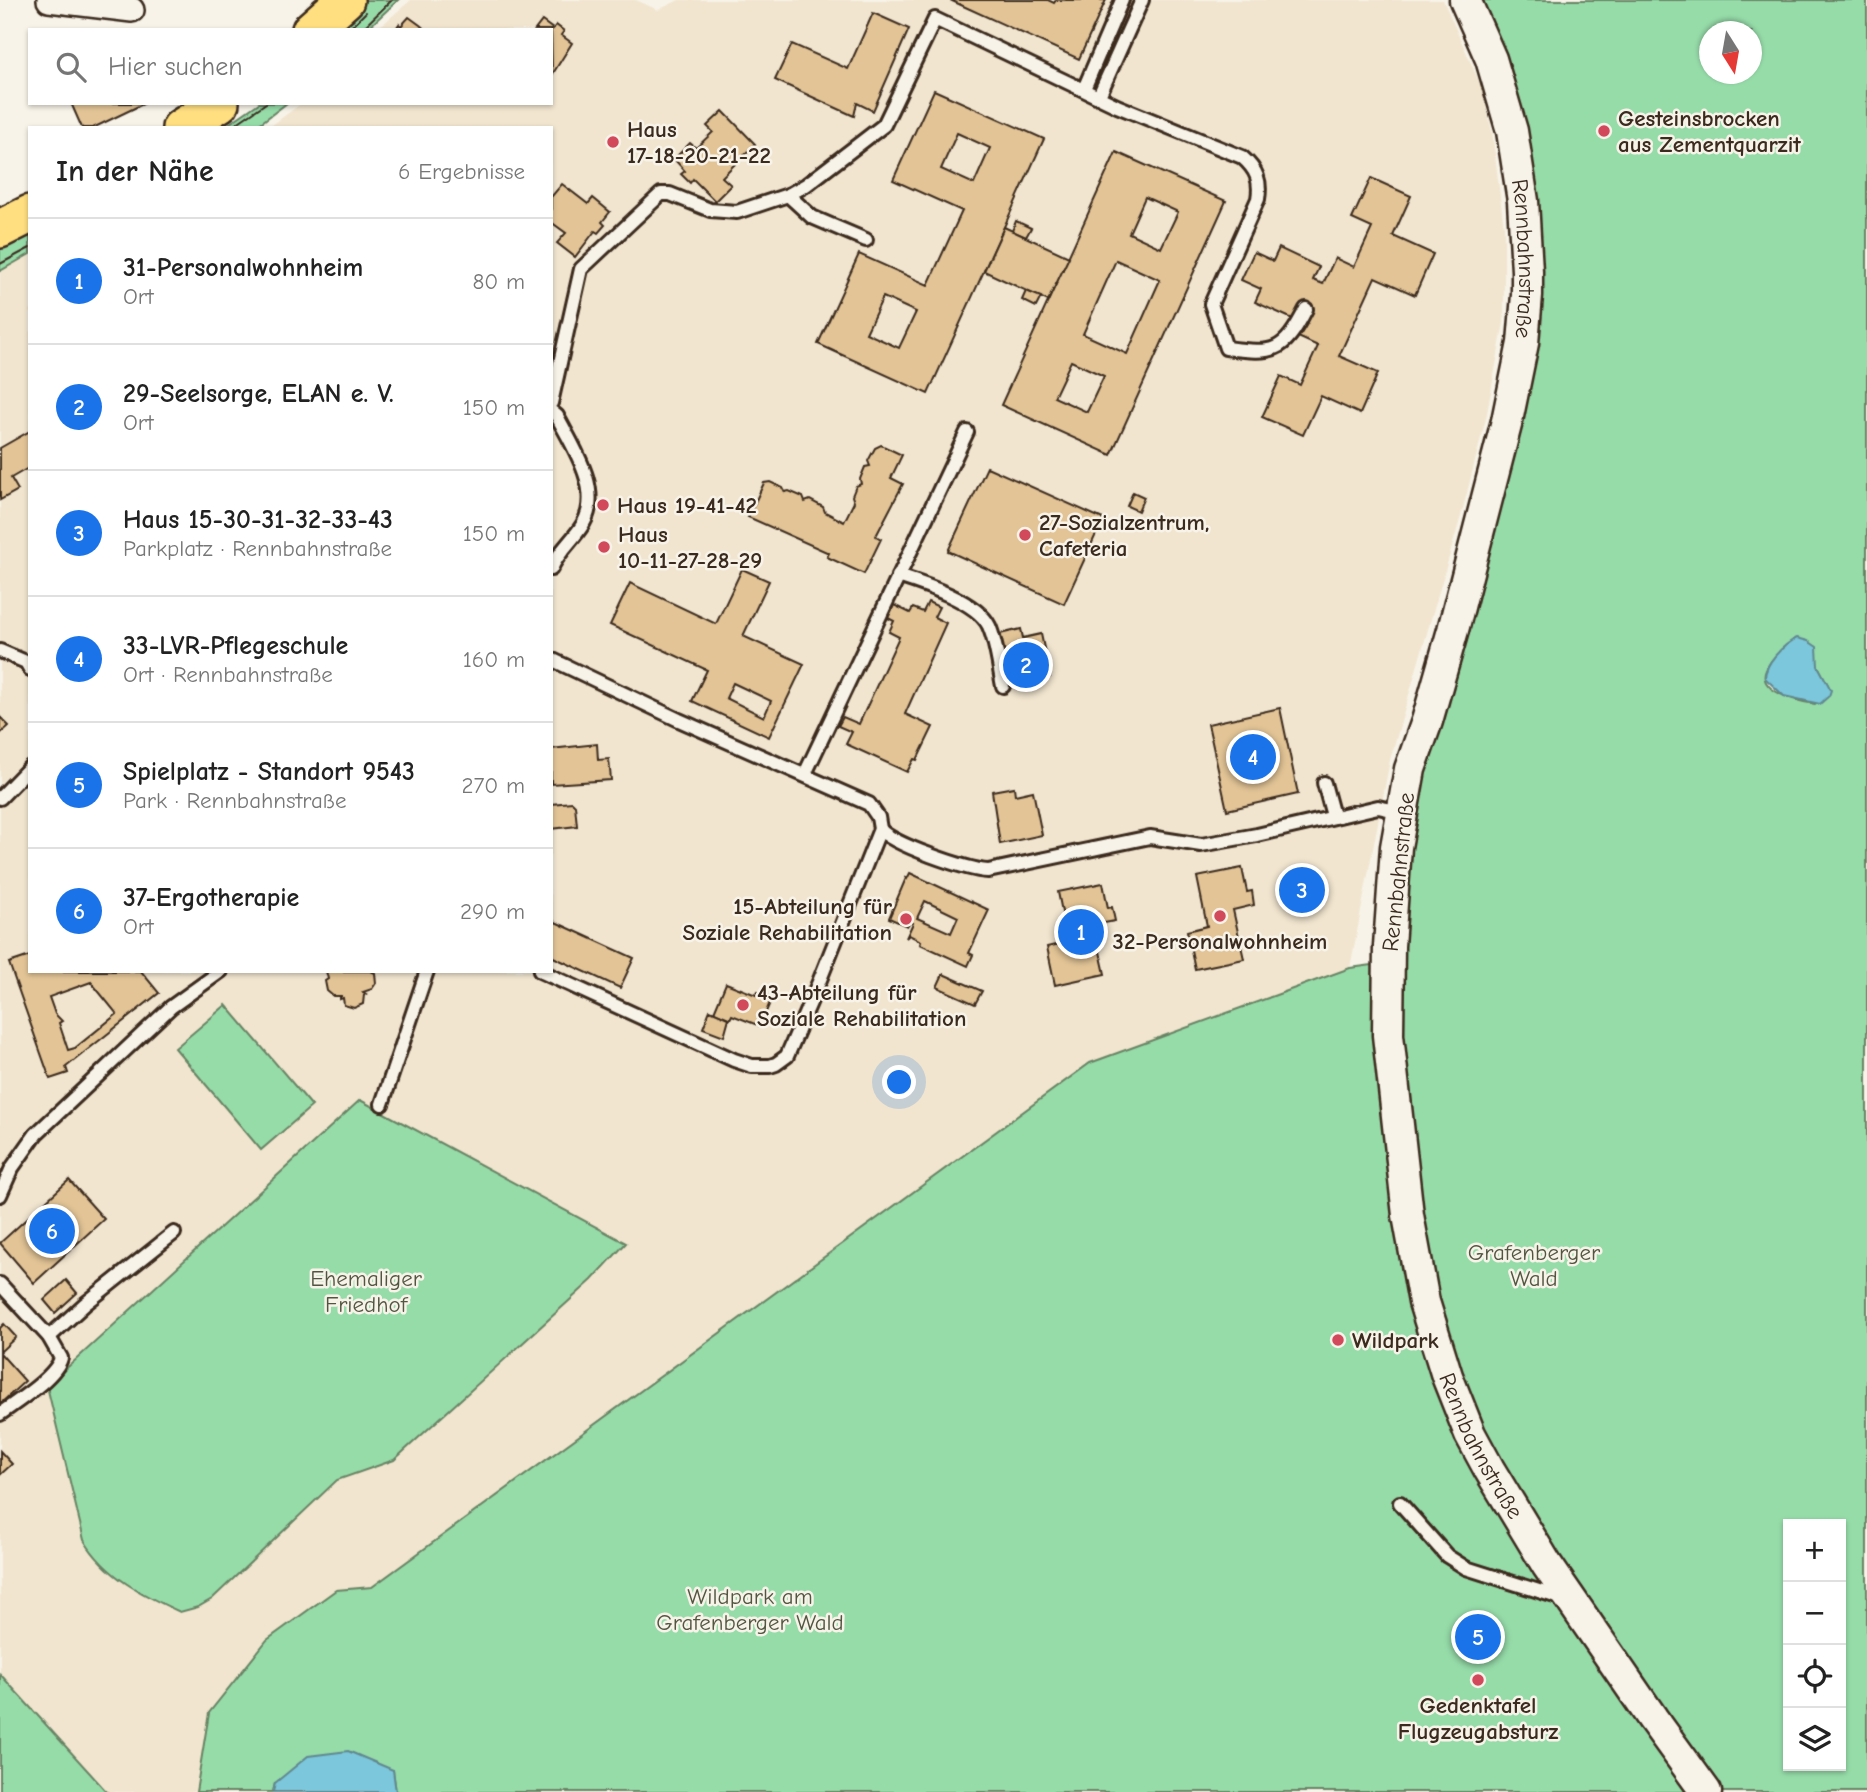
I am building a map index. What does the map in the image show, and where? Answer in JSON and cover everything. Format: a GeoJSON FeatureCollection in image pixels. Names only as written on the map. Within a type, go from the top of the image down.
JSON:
{"type":"FeatureCollection","features":[{"type":"Feature","properties":{"kind":"main road"},"geometry":{"type":"LineString","coordinates":[[318,19],[345,0]]}},
{"type":"Feature","properties":{"kind":"main road"},"geometry":{"type":"LineString","coordinates":[[0,229],[28,215]]}},
{"type":"Feature","properties":{"kind":"street"},"geometry":{"type":"LineString","coordinates":[[49,0],[134,13]]}},
{"type":"Feature","properties":{"kind":"street","name":"Rennbahnstraße"},"geometry":{"type":"LineString","coordinates":[[1465,0],[1491,59],[1512,131],[1526,238],[1526,314],[1523,343],[1507,421],[1453,630],[1410,769],[1396,847],[1388,946],[1388,1035],[1408,1215],[1424,1302],[1447,1376],[1470,1434],[1573,1604],[1706,1792]]}},
{"type":"Feature","properties":{"kind":"lane"},"geometry":{"type":"LineString","coordinates":[[1084,89],[1122,0]]}},
{"type":"Feature","properties":{"kind":"lane"},"geometry":{"type":"LineString","coordinates":[[1099,96],[1142,0]]}},
{"type":"Feature","properties":{"kind":"lane"},"geometry":{"type":"LineString","coordinates":[[553,394],[581,268],[661,194],[670,194],[725,213],[737,212],[788,195],[806,185],[884,125],[935,19],[1099,96],[1242,157],[1252,165],[1260,187],[1258,199],[1210,304],[1226,348],[1255,352],[1281,346],[1295,330],[1306,309]]}},
{"type":"Feature","properties":{"kind":"lane"},"geometry":{"type":"LineString","coordinates":[[788,195],[812,217],[866,240]]}},
{"type":"Feature","properties":{"kind":"lane"},"geometry":{"type":"LineString","coordinates":[[553,413],[580,461],[591,500],[584,523],[553,564]]}},
{"type":"Feature","properties":{"kind":"lane"},"geometry":{"type":"LineString","coordinates":[[805,774],[967,432]]}},
{"type":"Feature","properties":{"kind":"lane"},"geometry":{"type":"LineString","coordinates":[[898,576],[955,598],[984,618],[991,632],[1003,686]]}},
{"type":"Feature","properties":{"kind":"lane"},"geometry":{"type":"LineString","coordinates":[[0,651],[26,662],[28,666]]}},
{"type":"Feature","properties":{"kind":"lane"},"geometry":{"type":"LineString","coordinates":[[544,973],[734,1060],[752,1066],[776,1064],[787,1056],[880,829],[878,817],[869,804],[679,720],[553,660]]}},
{"type":"Feature","properties":{"kind":"lane"},"geometry":{"type":"LineString","coordinates":[[0,798],[28,769]]}},
{"type":"Feature","properties":{"kind":"lane"},"geometry":{"type":"LineString","coordinates":[[1324,783],[1333,816]]}},
{"type":"Feature","properties":{"kind":"lane"},"geometry":{"type":"LineString","coordinates":[[880,829],[888,836],[972,871],[988,871],[1141,838],[1168,839],[1201,845],[1378,807],[1401,812]]}},
{"type":"Feature","properties":{"kind":"lane"},"geometry":{"type":"LineString","coordinates":[[0,1195],[6,1168],[69,1100],[171,1007],[218,973]]}},
{"type":"Feature","properties":{"kind":"lane"},"geometry":{"type":"LineString","coordinates":[[382,1104],[426,973]]}},
{"type":"Feature","properties":{"kind":"lane"},"geometry":{"type":"LineString","coordinates":[[48,1337],[174,1233]]}},
{"type":"Feature","properties":{"kind":"lane"},"geometry":{"type":"LineString","coordinates":[[0,1283],[59,1353],[59,1364],[0,1414]]}},
{"type":"Feature","properties":{"kind":"lane"},"geometry":{"type":"LineString","coordinates":[[1400,1503],[1447,1556],[1466,1568],[1573,1604]]}},
{"type":"Feature","properties":{"kind":"shaded area"},"geometry":{"type":"Polygon","coordinates":[[[411,0],[636,0],[658,10],[679,0],[1443,0],[1482,88],[1492,131],[1504,228],[1504,322],[1486,418],[1461,516],[1390,760],[1350,968],[1090,1063],[372,1587],[336,1590],[267,1640],[209,1713],[196,1792],[107,1792],[0,1674],[0,271],[28,256],[28,973],[553,973],[553,126],[271,126],[299,105],[553,105],[553,28],[378,28],[411,0]]]}},
{"type":"Feature","properties":{"kind":"green space"},"geometry":{"type":"Polygon","coordinates":[[[362,0],[398,0],[368,28],[344,28],[351,20],[347,15],[362,0]]]}},
{"type":"Feature","properties":{"kind":"green space","name":"Grafenberger Wald"},"geometry":{"type":"Polygon","coordinates":[[[1471,0],[1867,0],[1867,1792],[396,1792],[393,1770],[275,1783],[273,1792],[196,1792],[209,1713],[267,1640],[336,1590],[372,1587],[1090,1063],[1350,968],[1395,962],[1406,836],[1533,269],[1471,0]],[[1788,644],[1766,670],[1767,684],[1782,694],[1815,704],[1829,687],[1818,666],[1788,644]]]}},
{"type":"Feature","properties":{"kind":"green space"},"geometry":{"type":"Polygon","coordinates":[[[256,105],[284,105],[257,126],[226,126],[256,105]]]}},
{"type":"Feature","properties":{"kind":"green space"},"geometry":{"type":"Polygon","coordinates":[[[28,229],[28,255],[0,271],[0,244],[28,229]]]}},
{"type":"Feature","properties":{"kind":"green space"},"geometry":{"type":"Polygon","coordinates":[[[226,1005],[312,1106],[261,1150],[175,1048],[226,1005]]]}},
{"type":"Feature","properties":{"kind":"green space","name":"Ehemaliger Friedhof"},"geometry":{"type":"Polygon","coordinates":[[[360,1100],[626,1243],[592,1280],[394,1460],[337,1480],[212,1599],[198,1607],[180,1612],[139,1592],[114,1575],[84,1540],[47,1386],[360,1100]]]}},
{"type":"Feature","properties":{"kind":"green space"},"geometry":{"type":"Polygon","coordinates":[[[0,1674],[107,1792],[0,1792],[0,1674]]]}},
{"type":"Feature","properties":{"kind":"water"},"geometry":{"type":"Polygon","coordinates":[[[1797,638],[1817,647],[1818,666],[1831,690],[1829,696],[1820,704],[1784,696],[1765,678],[1768,666],[1776,655],[1797,638]]]}},
{"type":"Feature","properties":{"kind":"water"},"geometry":{"type":"Polygon","coordinates":[[[348,1751],[393,1770],[396,1792],[273,1792],[275,1783],[308,1756],[348,1751]]]}},
{"type":"Feature","properties":{"kind":"building"},"geometry":{"type":"Polygon","coordinates":[[[950,0],[1048,0],[1054,3],[1056,0],[1106,0],[1079,59],[950,0]]]}},
{"type":"Feature","properties":{"kind":"building"},"geometry":{"type":"Polygon","coordinates":[[[873,13],[909,29],[873,111],[857,103],[854,116],[775,80],[792,44],[848,69],[873,13]]]}},
{"type":"Feature","properties":{"kind":"building"},"geometry":{"type":"Polygon","coordinates":[[[409,17],[423,28],[396,28],[399,24],[401,26],[409,17]]]}},
{"type":"Feature","properties":{"kind":"building"},"geometry":{"type":"Polygon","coordinates":[[[542,21],[552,28],[537,28],[542,21]]]}},
{"type":"Feature","properties":{"kind":"building"},"geometry":{"type":"Polygon","coordinates":[[[556,25],[564,31],[561,35],[572,43],[553,73],[553,29],[556,25]]]}},
{"type":"Feature","properties":{"kind":"building"},"geometry":{"type":"Polygon","coordinates":[[[934,90],[1044,139],[928,394],[818,344],[859,254],[928,285],[962,211],[893,180],[934,90]],[[957,133],[941,169],[974,184],[990,148],[957,133]],[[883,297],[866,333],[899,348],[916,312],[883,297]]]}},
{"type":"Feature","properties":{"kind":"building"},"geometry":{"type":"Polygon","coordinates":[[[72,105],[141,105],[97,126],[81,126],[72,105]]]}},
{"type":"Feature","properties":{"kind":"building"},"geometry":{"type":"Polygon","coordinates":[[[723,111],[755,144],[722,177],[731,185],[715,201],[693,179],[690,183],[681,174],[685,171],[674,159],[690,143],[696,148],[713,132],[707,126],[723,111]]]}},
{"type":"Feature","properties":{"kind":"building"},"geometry":{"type":"Polygon","coordinates":[[[1116,152],[1226,201],[1111,455],[1001,405],[1116,152]],[[1145,197],[1129,233],[1161,248],[1178,212],[1145,197]],[[1116,260],[1083,334],[1127,354],[1160,280],[1116,260]],[[1071,361],[1054,397],[1087,412],[1104,376],[1071,361]]]}},
{"type":"Feature","properties":{"kind":"building"},"geometry":{"type":"Polygon","coordinates":[[[1371,178],[1411,196],[1393,236],[1433,254],[1415,295],[1375,277],[1339,356],[1378,373],[1360,414],[1321,396],[1303,435],[1262,417],[1281,376],[1300,385],[1318,346],[1298,337],[1310,311],[1295,320],[1255,302],[1261,289],[1241,280],[1254,252],[1273,261],[1279,248],[1319,267],[1313,280],[1323,284],[1335,258],[1354,267],[1372,228],[1352,219],[1371,178]]]}},
{"type":"Feature","properties":{"kind":"building"},"geometry":{"type":"Polygon","coordinates":[[[562,184],[588,204],[593,198],[610,212],[602,222],[605,225],[598,233],[595,231],[575,257],[557,243],[566,233],[553,223],[553,195],[562,184]]]}},
{"type":"Feature","properties":{"kind":"building"},"geometry":{"type":"Polygon","coordinates":[[[1016,221],[1031,228],[1026,237],[1012,231],[1016,221]]]}},
{"type":"Feature","properties":{"kind":"building"},"geometry":{"type":"Polygon","coordinates":[[[1004,227],[1069,257],[1048,301],[984,271],[1004,227]]]}},
{"type":"Feature","properties":{"kind":"building"},"geometry":{"type":"Polygon","coordinates":[[[1026,291],[1041,297],[1036,307],[1022,300],[1026,291]]]}},
{"type":"Feature","properties":{"kind":"building"},"geometry":{"type":"Polygon","coordinates":[[[28,432],[28,468],[11,478],[18,490],[0,500],[0,448],[28,432]]]}},
{"type":"Feature","properties":{"kind":"building"},"geometry":{"type":"Polygon","coordinates":[[[881,445],[902,455],[891,478],[903,484],[876,536],[881,539],[864,574],[827,557],[829,553],[748,517],[764,483],[770,482],[783,488],[785,492],[803,497],[805,502],[810,500],[823,507],[825,512],[844,522],[854,502],[852,496],[856,486],[861,484],[860,479],[865,467],[870,466],[868,461],[875,448],[881,445]]]}},
{"type":"Feature","properties":{"kind":"building","name":"27-Sozialzentrum, Cafeteria"},"geometry":{"type":"Polygon","coordinates":[[[987,467],[1103,519],[1064,604],[948,551],[987,467]]]}},
{"type":"Feature","properties":{"kind":"building"},"geometry":{"type":"Polygon","coordinates":[[[1133,492],[1144,497],[1138,511],[1127,506],[1133,492]]]}},
{"type":"Feature","properties":{"kind":"building"},"geometry":{"type":"Polygon","coordinates":[[[742,569],[769,581],[743,636],[804,664],[769,737],[692,701],[707,670],[610,625],[630,583],[716,624],[742,569]],[[733,683],[726,698],[764,717],[771,701],[733,683]]]}},
{"type":"Feature","properties":{"kind":"building"},"geometry":{"type":"Polygon","coordinates":[[[928,602],[939,607],[934,617],[946,623],[905,714],[933,727],[917,760],[914,759],[907,772],[846,744],[852,732],[838,726],[843,717],[859,724],[899,637],[889,632],[894,621],[888,618],[894,605],[910,613],[913,608],[923,612],[928,602]]]}},
{"type":"Feature","properties":{"kind":"building"},"geometry":{"type":"Polygon","coordinates":[[[1021,629],[1023,638],[1041,634],[1050,677],[1009,686],[1001,653],[1004,653],[1000,634],[1021,629]]]}},
{"type":"Feature","properties":{"kind":"building"},"geometry":{"type":"Polygon","coordinates":[[[1280,708],[1298,794],[1227,810],[1208,724],[1280,708]]]}},
{"type":"Feature","properties":{"kind":"building"},"geometry":{"type":"Polygon","coordinates":[[[0,717],[9,726],[0,734],[0,717]]]}},
{"type":"Feature","properties":{"kind":"building"},"geometry":{"type":"Polygon","coordinates":[[[597,744],[598,760],[609,759],[611,780],[553,784],[553,749],[597,744]]]}},
{"type":"Feature","properties":{"kind":"building"},"geometry":{"type":"Polygon","coordinates":[[[1014,787],[1015,795],[1033,791],[1042,835],[1000,844],[992,791],[1014,787]]]}},
{"type":"Feature","properties":{"kind":"building"},"geometry":{"type":"Polygon","coordinates":[[[572,802],[575,805],[577,826],[553,829],[553,804],[572,802]]]}},
{"type":"Feature","properties":{"kind":"building","name":"32-Personalwohnheim"},"geometry":{"type":"Polygon","coordinates":[[[1242,868],[1247,892],[1252,891],[1254,905],[1233,910],[1244,959],[1195,969],[1187,931],[1207,926],[1197,877],[1242,868]]]}},
{"type":"Feature","properties":{"kind":"building","name":"15-Abteilung für Soziale Rehabilitation"},"geometry":{"type":"Polygon","coordinates":[[[910,873],[989,910],[969,953],[973,955],[968,966],[920,944],[921,941],[909,935],[906,938],[913,923],[910,922],[907,926],[889,918],[910,873]],[[925,901],[917,918],[951,933],[958,917],[925,901]]]}},
{"type":"Feature","properties":{"kind":"building"},"geometry":{"type":"Polygon","coordinates":[[[1103,883],[1108,908],[1112,907],[1115,921],[1094,925],[1105,974],[1055,985],[1047,947],[1068,942],[1058,892],[1103,883]]]}},
{"type":"Feature","properties":{"kind":"building"},"geometry":{"type":"Polygon","coordinates":[[[553,921],[634,958],[620,988],[553,957],[553,921]]]}},
{"type":"Feature","properties":{"kind":"building"},"geometry":{"type":"Polygon","coordinates":[[[28,957],[28,973],[143,973],[159,993],[66,1067],[68,1073],[50,1079],[9,963],[28,957]],[[91,982],[49,997],[55,1014],[62,1021],[59,1023],[68,1050],[75,1048],[117,1014],[91,982]]]}},
{"type":"Feature","properties":{"kind":"building"},"geometry":{"type":"Polygon","coordinates":[[[326,973],[375,973],[376,983],[372,989],[363,992],[366,994],[363,1004],[354,1008],[344,1005],[343,998],[333,996],[327,991],[325,981],[328,979],[326,973]]]}},
{"type":"Feature","properties":{"kind":"building"},"geometry":{"type":"Polygon","coordinates":[[[943,974],[982,991],[975,1004],[937,987],[943,974]]]}},
{"type":"Feature","properties":{"kind":"building","name":"43-Abteilung für Soziale Rehabilitation"},"geometry":{"type":"Polygon","coordinates":[[[726,983],[756,995],[758,992],[772,998],[760,1026],[732,1015],[730,1019],[714,1012],[726,983]]]}},
{"type":"Feature","properties":{"kind":"building"},"geometry":{"type":"Polygon","coordinates":[[[710,1010],[729,1018],[724,1036],[703,1028],[710,1010]]]}},
{"type":"Feature","properties":{"kind":"building"},"geometry":{"type":"Polygon","coordinates":[[[69,1180],[104,1219],[34,1283],[0,1243],[69,1180]]]}},
{"type":"Feature","properties":{"kind":"building"},"geometry":{"type":"Polygon","coordinates":[[[66,1280],[77,1293],[55,1313],[44,1300],[66,1280]]]}},
{"type":"Feature","properties":{"kind":"building"},"geometry":{"type":"Polygon","coordinates":[[[4,1324],[16,1337],[0,1352],[0,1328],[4,1324]]]}},
{"type":"Feature","properties":{"kind":"building"},"geometry":{"type":"Polygon","coordinates":[[[0,1353],[25,1381],[0,1404],[0,1353]]]}},
{"type":"Feature","properties":{"kind":"building"},"geometry":{"type":"Polygon","coordinates":[[[0,1451],[12,1464],[0,1475],[0,1451]]]}},
{"type":"Feature","properties":{"kind":"tram line"},"geometry":{"type":"LineString","coordinates":[[363,28],[392,0]]}},
{"type":"Feature","properties":{"kind":"tram line"},"geometry":{"type":"LineString","coordinates":[[350,28],[366,12]]}},
{"type":"Feature","properties":{"kind":"tram line"},"geometry":{"type":"LineString","coordinates":[[233,126],[263,105]]}},
{"type":"Feature","properties":{"kind":"tram line"},"geometry":{"type":"LineString","coordinates":[[0,264],[28,249]]}},
{"type":"Feature","properties":{"kind":"place","name":"Gesteinsbrocken aus Zementquarzit"},"geometry":{"type":"Point","coordinates":[1604,131]}},
{"type":"Feature","properties":{"kind":"place","name":"Haus 17-18-20-21-22"},"geometry":{"type":"Point","coordinates":[613,142]}},
{"type":"Feature","properties":{"kind":"place","name":"Haus 19-41-42"},"geometry":{"type":"Point","coordinates":[603,505]}},
{"type":"Feature","properties":{"kind":"place","name":"27-Sozialzentrum, Cafeteria"},"geometry":{"type":"Point","coordinates":[1025,535]}},
{"type":"Feature","properties":{"kind":"place","name":"Haus 10-11-27-28-29"},"geometry":{"type":"Point","coordinates":[604,547]}},
{"type":"Feature","properties":{"kind":"place","name":"29-Seelsorge, ELAN e. V."},"geometry":{"type":"Point","coordinates":[1026,665]}},
{"type":"Feature","properties":{"kind":"place","name":"33-LVR-Pflegeschule"},"geometry":{"type":"Point","coordinates":[1253,757]}},
{"type":"Feature","properties":{"kind":"place","name":"Haus 15-30-31-32-33-43"},"geometry":{"type":"Point","coordinates":[1302,890]}},
{"type":"Feature","properties":{"kind":"place","name":"32-Personalwohnheim"},"geometry":{"type":"Point","coordinates":[1220,916]}},
{"type":"Feature","properties":{"kind":"place","name":"15-Abteilung für Soziale Rehabilitation"},"geometry":{"type":"Point","coordinates":[906,919]}},
{"type":"Feature","properties":{"kind":"place","name":"31-Personalwohnheim"},"geometry":{"type":"Point","coordinates":[1081,932]}},
{"type":"Feature","properties":{"kind":"place","name":"43-Abteilung für Soziale Rehabilitation"},"geometry":{"type":"Point","coordinates":[743,1005]}},
{"type":"Feature","properties":{"kind":"place","name":"37-Ergotherapie"},"geometry":{"type":"Point","coordinates":[52,1231]}},
{"type":"Feature","properties":{"kind":"place","name":"Wildpark"},"geometry":{"type":"Point","coordinates":[1338,1340]}},
{"type":"Feature","properties":{"kind":"place","name":"Spielplatz - Standort 9543"},"geometry":{"type":"Point","coordinates":[1478,1637]}},
{"type":"Feature","properties":{"kind":"place","name":"Gedenktafel Flugzeugabsturz"},"geometry":{"type":"Point","coordinates":[1478,1680]}},
{"type":"Feature","properties":{"kind":"park label","name":"Wildpark am Grafenberger Wald"},"geometry":{"type":"Point","coordinates":[750,1609]}}]}
